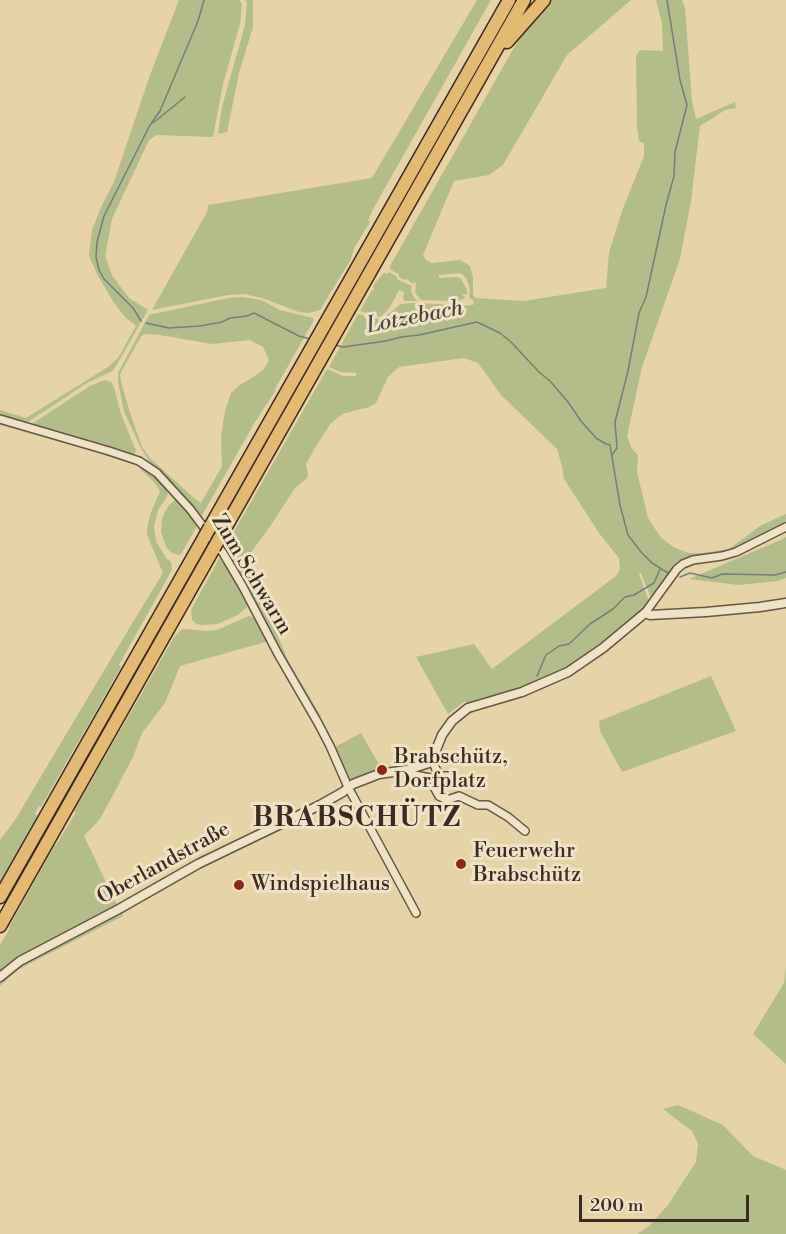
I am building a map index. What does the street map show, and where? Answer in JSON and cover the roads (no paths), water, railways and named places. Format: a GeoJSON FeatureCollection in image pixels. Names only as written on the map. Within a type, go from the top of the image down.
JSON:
{"type":"FeatureCollection","features":[{"type":"Feature","properties":{"kind":"highway"},"geometry":{"type":"LineString","coordinates":[[0,897],[509,0]]}},
{"type":"Feature","properties":{"kind":"highway"},"geometry":{"type":"LineString","coordinates":[[0,926],[525,0]]}},
{"type":"Feature","properties":{"kind":"highway"},"geometry":{"type":"LineString","coordinates":[[487,66],[544,0]]}},
{"type":"Feature","properties":{"kind":"street","name":"Zum Schwarm"},"geometry":{"type":"LineString","coordinates":[[0,419],[132,459],[152,469],[199,520],[234,571],[326,739],[348,787],[416,914]]}},
{"type":"Feature","properties":{"kind":"street"},"geometry":{"type":"LineString","coordinates":[[525,831],[488,805],[478,805],[459,796],[445,799],[439,796],[434,787],[437,778],[432,760],[442,735],[452,721],[468,708],[522,692],[568,672],[603,648],[645,613],[683,564],[736,552],[786,527]]}},
{"type":"Feature","properties":{"kind":"street"},"geometry":{"type":"LineString","coordinates":[[645,613],[650,615],[706,612],[786,603]]}},
{"type":"Feature","properties":{"kind":"street","name":"Oberlandstraße"},"geometry":{"type":"LineString","coordinates":[[0,977],[20,961],[198,864],[320,805],[348,787],[379,774],[420,767],[432,760]]}},
{"type":"Feature","properties":{"kind":"street"},"geometry":{"type":"LineString","coordinates":[[407,770],[411,774],[437,778],[450,776]]}},
{"type":"Feature","properties":{"kind":"waterway","name":"Lotzebach"},"geometry":{"type":"LineString","coordinates":[[141,321],[133,308],[104,279],[96,257],[97,242],[104,216],[150,125],[160,111],[198,21],[204,0]]}},
{"type":"Feature","properties":{"kind":"waterway"},"geometry":{"type":"LineString","coordinates":[[612,455],[617,448],[615,422],[639,313],[646,297],[674,176],[675,152],[687,105],[680,80],[667,0]]}},
{"type":"Feature","properties":{"kind":"waterway"},"geometry":{"type":"LineString","coordinates":[[153,123],[185,97]]}},
{"type":"Feature","properties":{"kind":"waterway","name":"Lotzebach"},"geometry":{"type":"LineString","coordinates":[[146,323],[169,328],[200,326],[254,313],[299,336],[310,339]]}},
{"type":"Feature","properties":{"kind":"waterway","name":"Lotzebach"},"geometry":{"type":"LineString","coordinates":[[335,345],[343,347],[386,341],[477,322],[500,333],[551,382],[596,438],[610,445],[620,505],[628,535],[652,563],[668,573]]}},
{"type":"Feature","properties":{"kind":"waterway"},"geometry":{"type":"LineString","coordinates":[[537,676],[546,655],[559,646],[569,644],[590,624],[613,609],[625,597],[634,595],[654,583],[660,569]]}},
{"type":"Feature","properties":{"kind":"waterway","name":"Lotzebach"},"geometry":{"type":"LineString","coordinates":[[680,577],[690,573],[712,578],[722,574],[775,575],[786,572]]}},
{"type":"Feature","properties":{"kind":"place","name":"Brabschütz, Dorfplatz"},"geometry":{"type":"Point","coordinates":[382,770]}},
{"type":"Feature","properties":{"kind":"place","name":"Feuerwehr Brabschütz"},"geometry":{"type":"Point","coordinates":[461,864]}},
{"type":"Feature","properties":{"kind":"place","name":"Windspielhaus"},"geometry":{"type":"Point","coordinates":[239,885]}},
{"type":"Feature","properties":{"kind":"district","name":"BRABSCHÜTZ"},"geometry":{"type":"Point","coordinates":[357,820]}}]}
